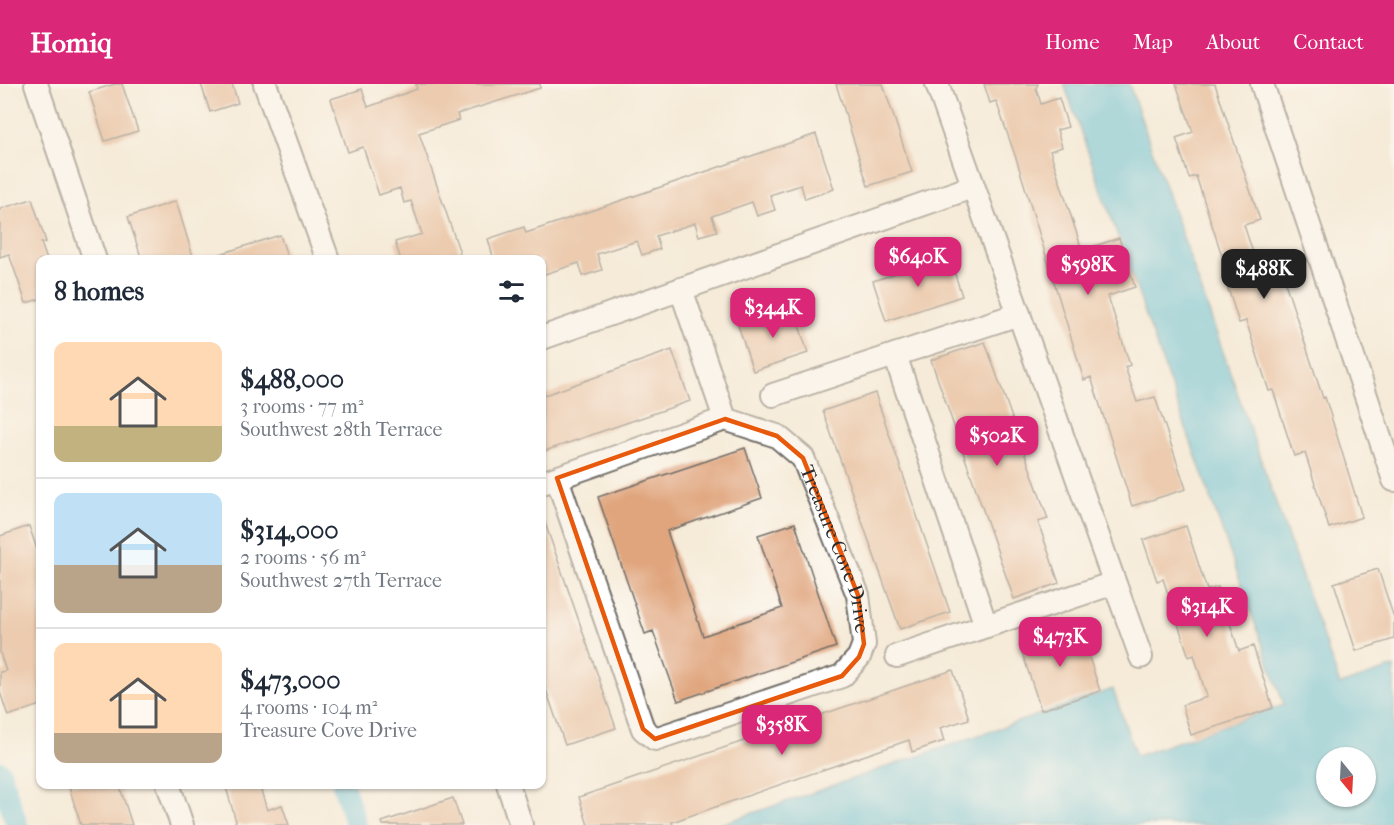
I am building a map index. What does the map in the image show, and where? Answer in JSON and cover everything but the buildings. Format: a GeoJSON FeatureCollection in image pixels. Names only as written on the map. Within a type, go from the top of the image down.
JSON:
{"type":"FeatureCollection","features":[{"type":"Feature","properties":{"kind":"street"},"geometry":{"type":"LineString","coordinates":[[36,84],[93,255]]}},
{"type":"Feature","properties":{"kind":"street"},"geometry":{"type":"LineString","coordinates":[[265,84],[326,255]]}},
{"type":"Feature","properties":{"kind":"street"},"geometry":{"type":"LineString","coordinates":[[937,84],[1141,657]]}},
{"type":"Feature","properties":{"kind":"street"},"geometry":{"type":"LineString","coordinates":[[1263,84],[1394,480]]}},
{"type":"Feature","properties":{"kind":"street"},"geometry":{"type":"LineString","coordinates":[[546,337],[972,187]]}},
{"type":"Feature","properties":{"kind":"street"},"geometry":{"type":"LineString","coordinates":[[681,289],[725,419]]}},
{"type":"Feature","properties":{"kind":"street"},"geometry":{"type":"LineString","coordinates":[[773,395],[1019,314]]}},
{"type":"Feature","properties":{"kind":"street"},"geometry":{"type":"LineString","coordinates":[[895,355],[986,626]]}},
{"type":"Feature","properties":{"kind":"street","name":"Treasure Cove Drive"},"geometry":{"type":"LineString","coordinates":[[725,419],[777,436],[803,458],[858,595],[864,644],[859,657],[842,676],[655,739],[643,729],[549,480],[725,419]]}},
{"type":"Feature","properties":{"kind":"street"},"geometry":{"type":"LineString","coordinates":[[897,656],[1114,583]]}},
{"type":"Feature","properties":{"kind":"street"},"geometry":{"type":"LineString","coordinates":[[170,789],[182,825]]}},
{"type":"Feature","properties":{"kind":"street"},"geometry":{"type":"LineString","coordinates":[[510,789],[522,825]]}},
{"type":"Feature","properties":{"kind":"highlighted area"},"geometry":{"type":"Polygon","coordinates":[[[725,419],[777,436],[803,458],[858,595],[864,644],[859,657],[842,676],[655,739],[643,729],[557,478],[725,419]]]}},
{"type":"Feature","properties":{"kind":"water"},"geometry":{"type":"Polygon","coordinates":[[[1064,84],[1129,84],[1340,685],[1394,667],[1394,825],[718,825],[1113,689],[1136,756],[1284,705],[1064,84]]]}},
{"type":"Feature","properties":{"kind":"waterway"},"geometry":{"type":"LineString","coordinates":[[0,772],[17,825]]}},
{"type":"Feature","properties":{"kind":"waterway"},"geometry":{"type":"LineString","coordinates":[[345,789],[356,825]]}}]}
